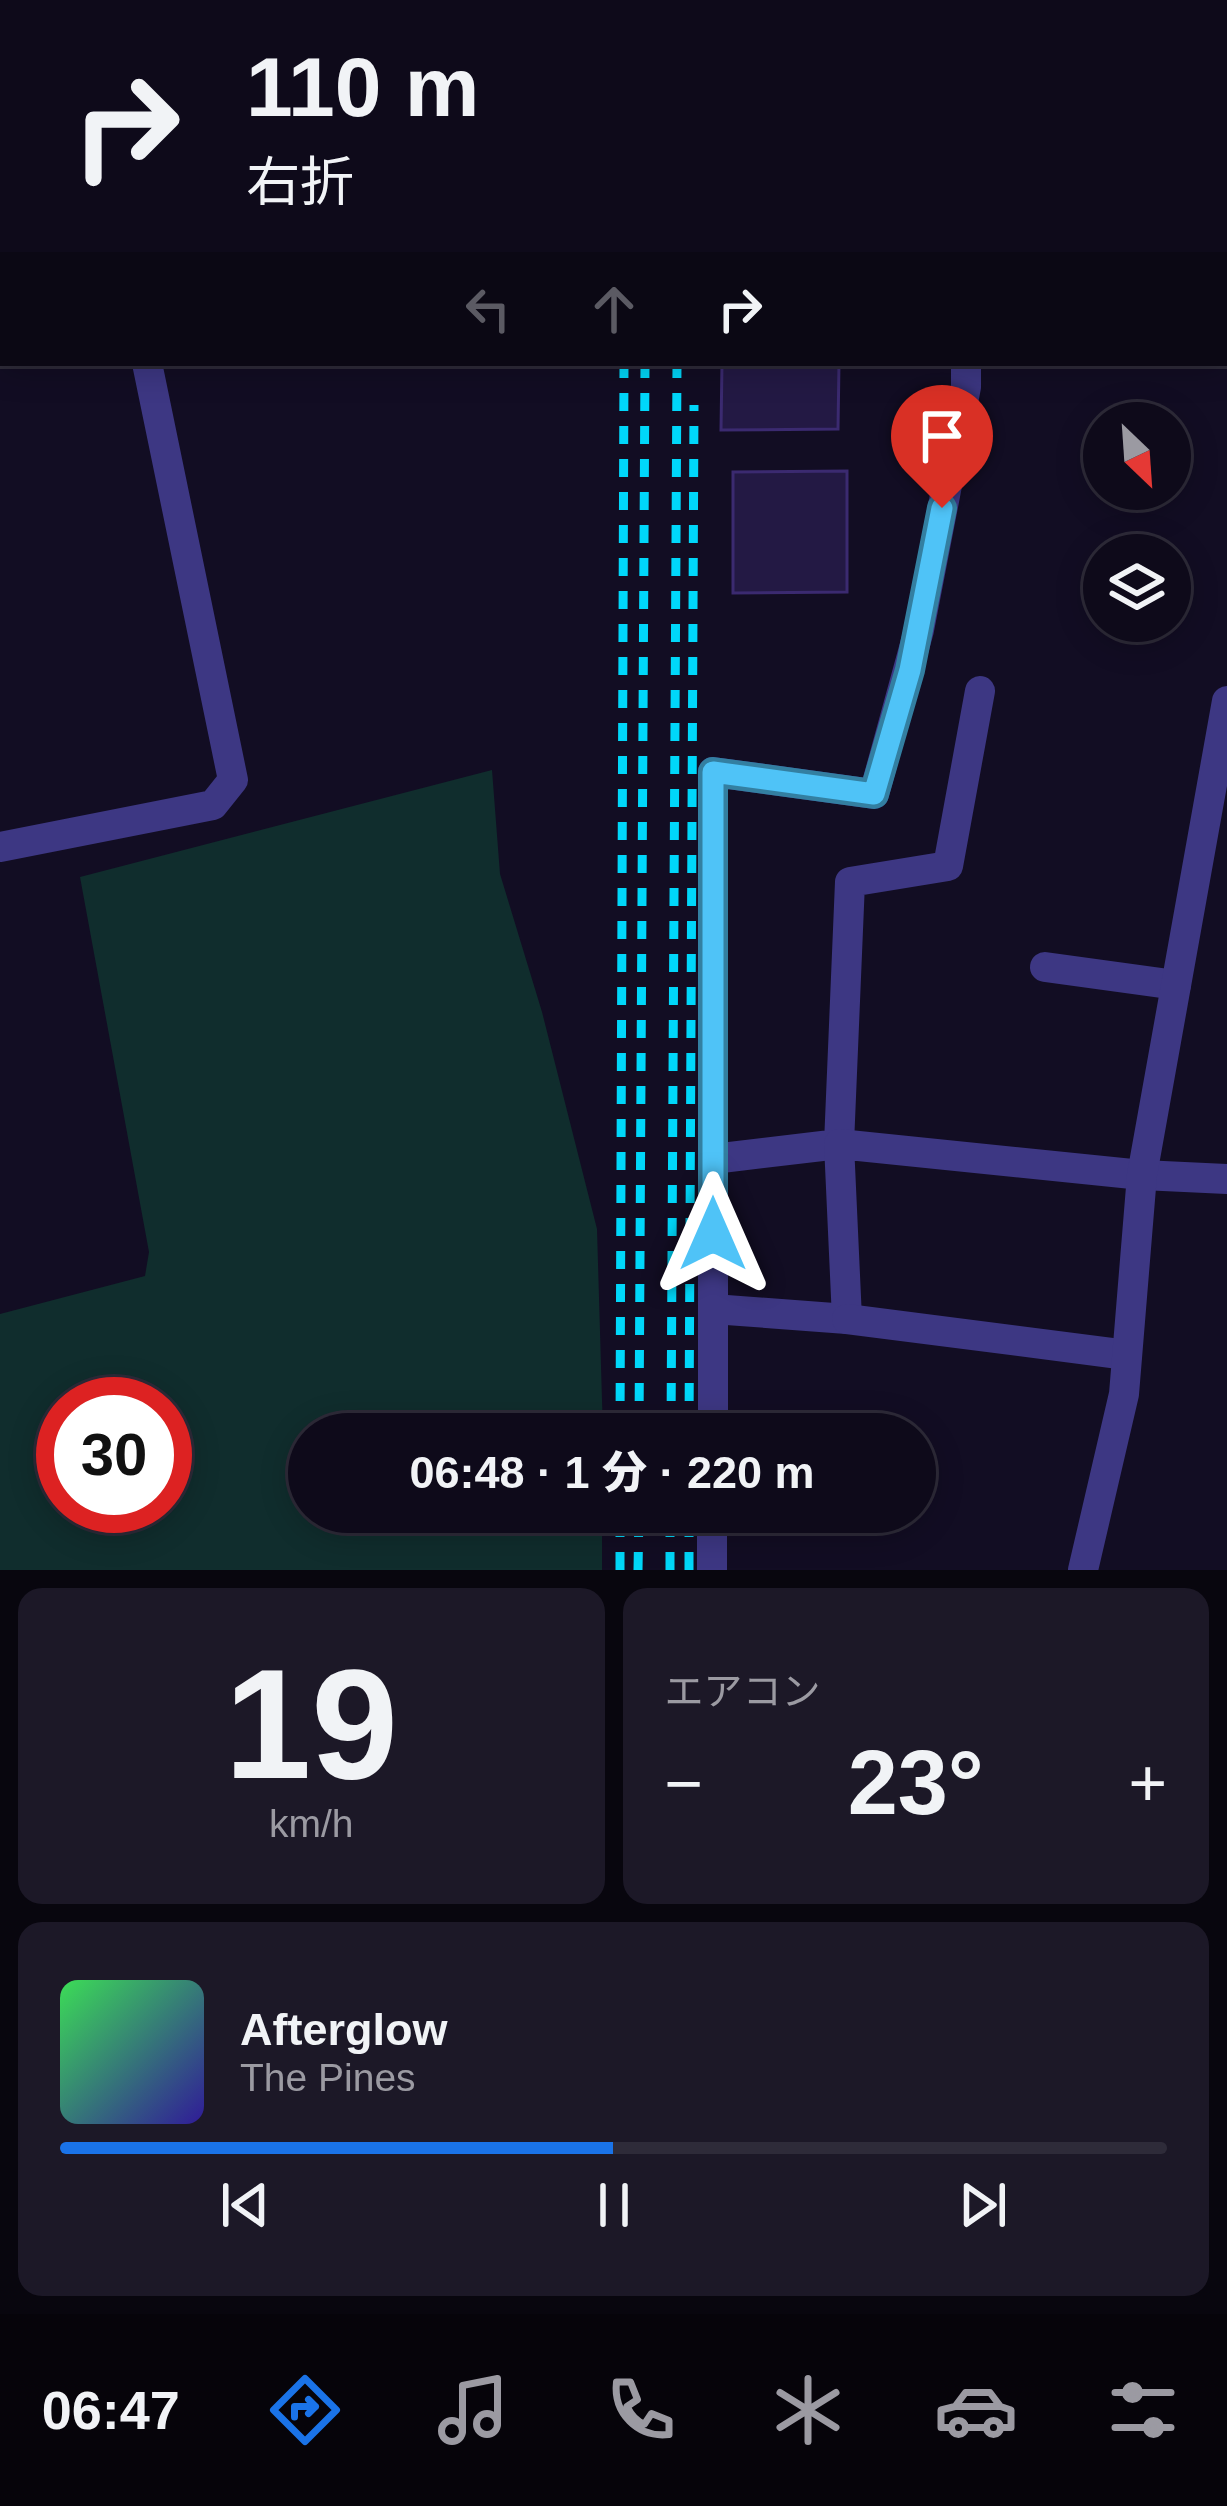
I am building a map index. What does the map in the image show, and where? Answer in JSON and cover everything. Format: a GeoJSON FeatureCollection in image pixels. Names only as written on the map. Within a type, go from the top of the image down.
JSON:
{"type":"FeatureCollection","features":[{"type":"Feature","properties":{"kind":"street"},"geometry":{"type":"LineString","coordinates":[[0,848],[213,806],[233,780],[148,366]]}},
{"type":"Feature","properties":{"kind":"street"},"geometry":{"type":"LineString","coordinates":[[712,1413],[713,772],[874,794],[919,630],[966,366]]}},
{"type":"Feature","properties":{"kind":"street"},"geometry":{"type":"LineString","coordinates":[[847,1319],[839,1144],[850,882],[947,866],[980,691]]}},
{"type":"Feature","properties":{"kind":"street"},"geometry":{"type":"LineString","coordinates":[[1084,1570],[1124,1394],[1142,1175],[1227,700]]}},
{"type":"Feature","properties":{"kind":"street"},"geometry":{"type":"LineString","coordinates":[[1046,967],[1176,985]]}},
{"type":"Feature","properties":{"kind":"street"},"geometry":{"type":"LineString","coordinates":[[713,1159],[839,1144],[1142,1175],[1227,1179]]}},
{"type":"Feature","properties":{"kind":"street"},"geometry":{"type":"LineString","coordinates":[[712,1309],[847,1319],[1127,1355]]}},
{"type":"Feature","properties":{"kind":"street"},"geometry":{"type":"LineString","coordinates":[[712,1533],[712,1570]]}},
{"type":"Feature","properties":{"kind":"green space"},"geometry":{"type":"Polygon","coordinates":[[[492,770],[500,874],[542,1012],[597,1229],[602,1413],[288,1413],[288,1533],[602,1533],[602,1570],[0,1570],[0,1314],[145,1276],[149,1252],[80,877],[492,770]]]}},
{"type":"Feature","properties":{"kind":"building"},"geometry":{"type":"Polygon","coordinates":[[[722,366],[839,366],[838,429],[721,430],[722,366]]]}},
{"type":"Feature","properties":{"kind":"building"},"geometry":{"type":"Polygon","coordinates":[[[847,471],[847,592],[733,593],[733,472],[847,471]]]}},
{"type":"Feature","properties":{"kind":"railway"},"geometry":{"type":"LineString","coordinates":[[620,1413],[624,366]]}},
{"type":"Feature","properties":{"kind":"railway"},"geometry":{"type":"LineString","coordinates":[[639,1413],[645,366]]}},
{"type":"Feature","properties":{"kind":"railway"},"geometry":{"type":"LineString","coordinates":[[671,1413],[677,366]]}},
{"type":"Feature","properties":{"kind":"railway"},"geometry":{"type":"LineString","coordinates":[[689,1413],[694,405]]}},
{"type":"Feature","properties":{"kind":"railway"},"geometry":{"type":"LineString","coordinates":[[620,1533],[620,1570]]}},
{"type":"Feature","properties":{"kind":"railway"},"geometry":{"type":"LineString","coordinates":[[638,1570],[639,1533]]}},
{"type":"Feature","properties":{"kind":"railway"},"geometry":{"type":"LineString","coordinates":[[670,1533],[670,1570]]}},
{"type":"Feature","properties":{"kind":"railway"},"geometry":{"type":"LineString","coordinates":[[689,1533],[689,1570]]}},
{"type":"Feature","properties":{"kind":"route"},"geometry":{"type":"LineString","coordinates":[[713,1234],[713,772],[874,794],[910,670],[942,508]]}}]}
